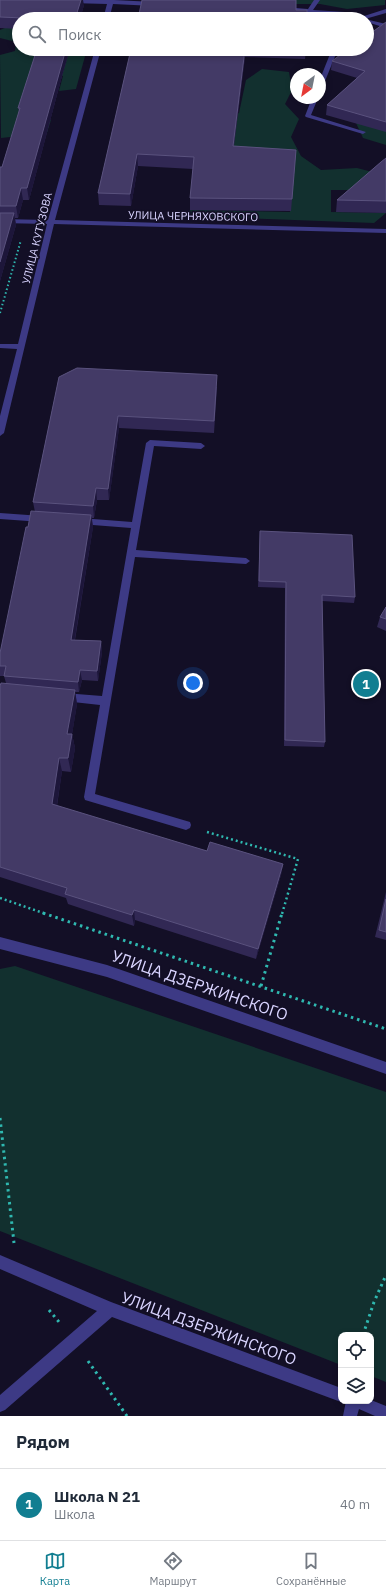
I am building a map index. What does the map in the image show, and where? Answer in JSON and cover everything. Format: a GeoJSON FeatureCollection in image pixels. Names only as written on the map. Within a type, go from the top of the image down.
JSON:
{"type":"FeatureCollection","features":[{"type":"Feature","properties":{"kind":"street"},"geometry":{"type":"LineString","coordinates":[[310,10],[317,0]]}},
{"type":"Feature","properties":{"kind":"street"},"geometry":{"type":"LineString","coordinates":[[65,1],[111,1],[162,4]]}},
{"type":"Feature","properties":{"kind":"street"},"geometry":{"type":"LineString","coordinates":[[108,12],[111,1]]}},
{"type":"Feature","properties":{"kind":"street"},"geometry":{"type":"LineString","coordinates":[[278,8],[328,12]]}},
{"type":"Feature","properties":{"kind":"street"},"geometry":{"type":"LineString","coordinates":[[374,15],[386,11]]}},
{"type":"Feature","properties":{"kind":"street"},"geometry":{"type":"LineString","coordinates":[[374,22],[386,26]]}},
{"type":"Feature","properties":{"kind":"street","name":"УЛИЦА КУТУЗОВА"},"geometry":{"type":"LineString","coordinates":[[0,434],[51,223],[96,56]]}},
{"type":"Feature","properties":{"kind":"street"},"geometry":{"type":"LineString","coordinates":[[326,71],[332,56]]}},
{"type":"Feature","properties":{"kind":"street"},"geometry":{"type":"LineString","coordinates":[[313,104],[308,116],[363,132]]}},
{"type":"Feature","properties":{"kind":"street","name":"УЛИЦА ЧЕРНЯХОВСКОГО"},"geometry":{"type":"LineString","coordinates":[[0,221],[386,231]]}},
{"type":"Feature","properties":{"kind":"street"},"geometry":{"type":"LineString","coordinates":[[0,346],[21,347]]}},
{"type":"Feature","properties":{"kind":"street"},"geometry":{"type":"LineString","coordinates":[[186,825],[89,797],[150,443],[201,446]]}},
{"type":"Feature","properties":{"kind":"street"},"geometry":{"type":"LineString","coordinates":[[0,516],[53,520]]}},
{"type":"Feature","properties":{"kind":"street"},"geometry":{"type":"LineString","coordinates":[[68,520],[136,525]]}},
{"type":"Feature","properties":{"kind":"street"},"geometry":{"type":"LineString","coordinates":[[131,553],[246,561]]}},
{"type":"Feature","properties":{"kind":"street"},"geometry":{"type":"LineString","coordinates":[[53,696],[106,701]]}},
{"type":"Feature","properties":{"kind":"street","name":"УЛИЦА ДЗЕРЖИНСКОГО"},"geometry":{"type":"LineString","coordinates":[[0,943],[107,971],[386,1068]]}},
{"type":"Feature","properties":{"kind":"street"},"geometry":{"type":"LineString","coordinates":[[0,1262],[110,1309]]}},
{"type":"Feature","properties":{"kind":"street","name":"УЛИЦА ДЗЕРЖИНСКОГО"},"geometry":{"type":"LineString","coordinates":[[0,1405],[110,1309],[338,1394]]}},
{"type":"Feature","properties":{"kind":"street"},"geometry":{"type":"LineString","coordinates":[[350,1416],[353,1404]]}},
{"type":"Feature","properties":{"kind":"street"},"geometry":{"type":"LineString","coordinates":[[362,1404],[386,1413]]}},
{"type":"Feature","properties":{"kind":"path"},"geometry":{"type":"LineString","coordinates":[[0,313],[22,234]]}},
{"type":"Feature","properties":{"kind":"path"},"geometry":{"type":"LineString","coordinates":[[186,825],[298,859],[261,986]]}},
{"type":"Feature","properties":{"kind":"path"},"geometry":{"type":"LineString","coordinates":[[0,898],[386,1028]]}},
{"type":"Feature","properties":{"kind":"path"},"geometry":{"type":"LineString","coordinates":[[364,1332],[374,1302],[386,1275]]}},
{"type":"Feature","properties":{"kind":"green space"},"geometry":{"type":"Polygon","coordinates":[[[205,0],[385,0],[385,5],[347,9],[320,4],[251,4],[205,0]]]}},
{"type":"Feature","properties":{"kind":"green space"},"geometry":{"type":"Polygon","coordinates":[[[12,25],[12,41],[0,38],[0,30],[12,25]]]}},
{"type":"Feature","properties":{"kind":"green space"},"geometry":{"type":"Polygon","coordinates":[[[12,52],[12,56],[85,56],[76,89],[59,91],[63,76],[34,75],[20,119],[51,120],[47,133],[1,138],[0,55],[12,52]]]}},
{"type":"Feature","properties":{"kind":"green space"},"geometry":{"type":"Polygon","coordinates":[[[262,69],[289,72],[290,94],[285,104],[299,119],[291,137],[301,156],[321,170],[357,168],[380,174],[361,190],[331,190],[331,212],[386,213],[374,223],[187,216],[190,210],[290,212],[289,194],[237,177],[216,118],[239,113],[246,80],[262,69]]]}},
{"type":"Feature","properties":{"kind":"green space"},"geometry":{"type":"Polygon","coordinates":[[[373,107],[386,108],[386,145],[363,138],[356,123],[373,107]]]}},
{"type":"Feature","properties":{"kind":"green space"},"geometry":{"type":"Polygon","coordinates":[[[15,966],[386,1092],[386,1382],[374,1377],[374,1332],[338,1332],[338,1364],[0,1231],[0,969],[15,966]]]}},
{"type":"Feature","properties":{"kind":"building"},"geometry":{"type":"Polygon","coordinates":[[[0,0],[81,0],[77,12],[12,12],[12,18],[0,17],[0,0]]]}},
{"type":"Feature","properties":{"kind":"building"},"geometry":{"type":"Polygon","coordinates":[[[142,0],[296,0],[296,10],[307,10],[307,12],[139,12],[142,0]]]}},
{"type":"Feature","properties":{"kind":"building"},"geometry":{"type":"Polygon","coordinates":[[[386,22],[386,122],[327,105],[365,71],[332,61],[339,56],[374,56],[374,31],[386,22]]]}},
{"type":"Feature","properties":{"kind":"building"},"geometry":{"type":"Polygon","coordinates":[[[35,56],[64,56],[27,188],[21,188],[16,206],[0,206],[0,167],[2,167],[20,108],[18,108],[35,56]]]}},
{"type":"Feature","properties":{"kind":"building"},"geometry":{"type":"Polygon","coordinates":[[[129,56],[244,56],[233,146],[296,150],[292,199],[190,198],[194,157],[137,154],[130,194],[98,193],[129,56]]]}},
{"type":"Feature","properties":{"kind":"building"},"geometry":{"type":"Polygon","coordinates":[[[386,158],[386,201],[337,200],[381,162],[386,158]]]}},
{"type":"Feature","properties":{"kind":"building"},"geometry":{"type":"Polygon","coordinates":[[[0,213],[14,213],[0,262],[0,213]]]}},
{"type":"Feature","properties":{"kind":"building"},"geometry":{"type":"Polygon","coordinates":[[[77,368],[217,375],[214,421],[118,416],[108,489],[96,488],[93,506],[33,502],[59,377],[77,368]]]}},
{"type":"Feature","properties":{"kind":"building"},"geometry":{"type":"Polygon","coordinates":[[[31,511],[91,515],[71,640],[101,641],[97,671],[80,670],[78,682],[4,676],[6,666],[0,666],[0,653],[26,527],[28,527],[31,511]]]}},
{"type":"Feature","properties":{"kind":"building"},"geometry":{"type":"Polygon","coordinates":[[[260,531],[352,535],[355,597],[322,595],[325,742],[285,740],[286,582],[259,581],[260,531]]]}},
{"type":"Feature","properties":{"kind":"building"},"geometry":{"type":"Polygon","coordinates":[[[386,607],[386,619],[380,617],[386,607]]]}},
{"type":"Feature","properties":{"kind":"building"},"geometry":{"type":"Polygon","coordinates":[[[1,683],[75,690],[67,734],[72,734],[68,758],[59,758],[52,804],[207,851],[210,842],[283,864],[258,949],[134,910],[132,915],[65,894],[67,888],[0,867],[1,683]]]}},
{"type":"Feature","properties":{"kind":"building"},"geometry":{"type":"Polygon","coordinates":[[[386,899],[386,932],[379,930],[386,899]]]}},
{"type":"Feature","properties":{"kind":"place","name":"Школа N 21"},"geometry":{"type":"Point","coordinates":[366,684]}}]}
